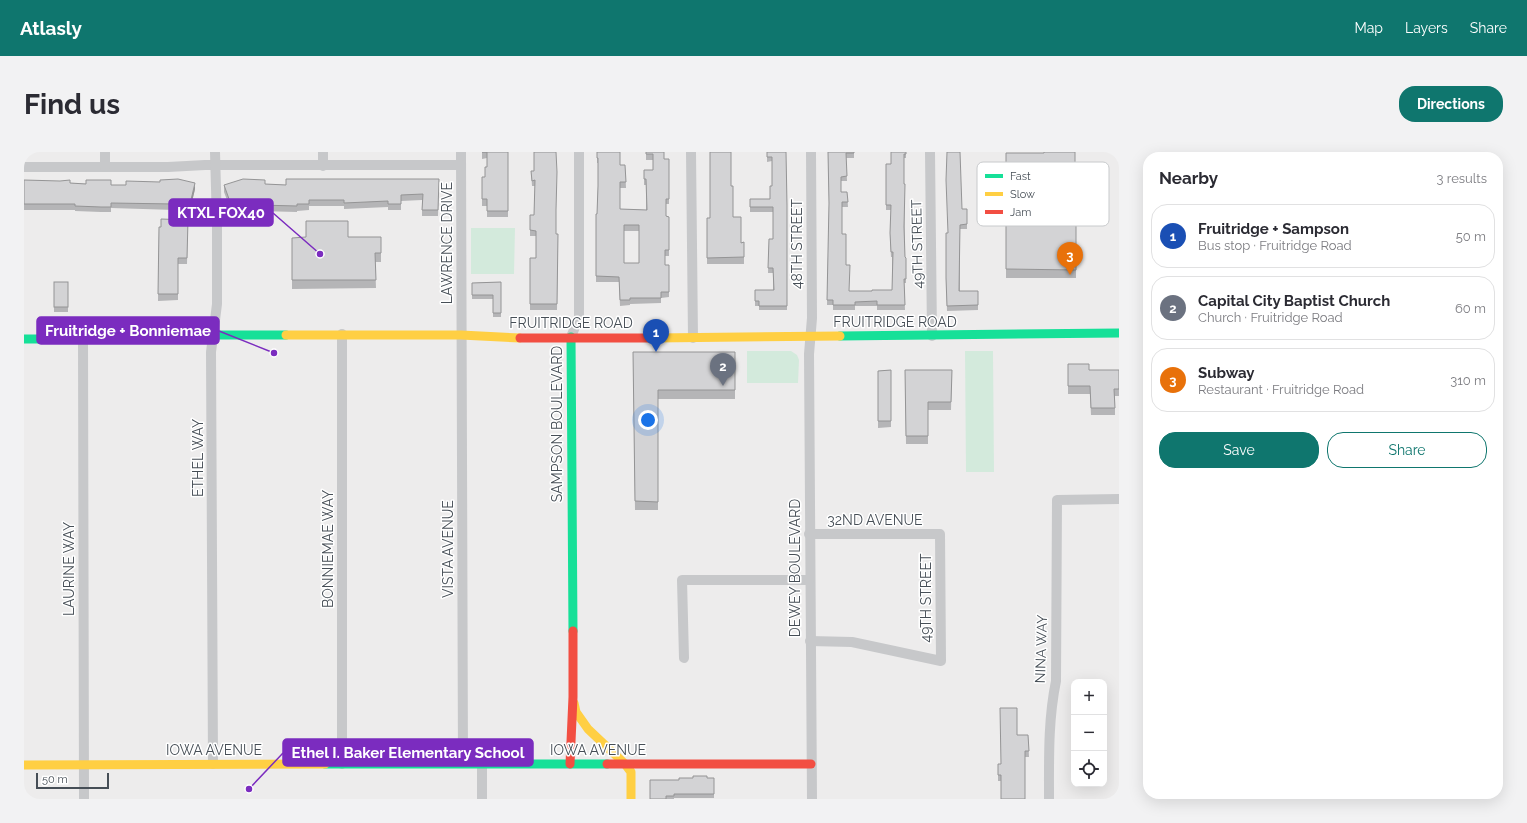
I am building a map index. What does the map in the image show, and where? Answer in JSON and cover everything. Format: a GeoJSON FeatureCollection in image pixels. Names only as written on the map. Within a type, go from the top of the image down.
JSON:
{"type":"FeatureCollection","features":[{"type":"Feature","properties":{"kind":"street"},"geometry":{"type":"LineString","coordinates":[[105,152],[105,167]]}},
{"type":"Feature","properties":{"kind":"street","name":"ETHEL WAY"},"geometry":{"type":"LineString","coordinates":[[213,764],[211,352],[217,304],[215,152]]}},
{"type":"Feature","properties":{"kind":"street"},"geometry":{"type":"LineString","coordinates":[[323,152],[323,166]]}},
{"type":"Feature","properties":{"kind":"street","name":"LAWRENCE DRIVE"},"geometry":{"type":"LineString","coordinates":[[461,152],[461,335]]}},
{"type":"Feature","properties":{"kind":"street","name":"SAMPSON BOULEVARD"},"geometry":{"type":"LineString","coordinates":[[570,764],[573,697],[571,337],[579,317],[579,152]]}},
{"type":"Feature","properties":{"kind":"street"},"geometry":{"type":"LineString","coordinates":[[691,152],[692,338]]}},
{"type":"Feature","properties":{"kind":"street","name":"48TH STREET"},"geometry":{"type":"LineString","coordinates":[[810,337],[812,318],[811,152]]}},
{"type":"Feature","properties":{"kind":"street","name":"49TH STREET"},"geometry":{"type":"LineString","coordinates":[[930,152],[932,336]]}},
{"type":"Feature","properties":{"kind":"street"},"geometry":{"type":"LineString","coordinates":[[24,167],[461,165]]}},
{"type":"Feature","properties":{"kind":"street","name":"FRUITRIDGE ROAD"},"geometry":{"type":"LineString","coordinates":[[24,339],[187,338],[213,335],[342,334],[461,335],[520,338],[692,338],[1119,333]]}},
{"type":"Feature","properties":{"kind":"street","name":"BONNIEMAE WAY"},"geometry":{"type":"LineString","coordinates":[[342,334],[342,764]]}},
{"type":"Feature","properties":{"kind":"street","name":"VISTA AVENUE"},"geometry":{"type":"LineString","coordinates":[[461,335],[463,763]]}},
{"type":"Feature","properties":{"kind":"street","name":"DEWEY BOULEVARD"},"geometry":{"type":"LineString","coordinates":[[810,337],[808,354],[812,799]]}},
{"type":"Feature","properties":{"kind":"street","name":"LAURINE WAY"},"geometry":{"type":"LineString","coordinates":[[83,339],[84,799]]}},
{"type":"Feature","properties":{"kind":"street","name":"NINA WAY"},"geometry":{"type":"LineString","coordinates":[[1049,799],[1049,748],[1052,698],[1056,681],[1057,500],[1119,499]]}},
{"type":"Feature","properties":{"kind":"street","name":"32ND AVENUE"},"geometry":{"type":"LineString","coordinates":[[809,534],[940,534]]}},
{"type":"Feature","properties":{"kind":"street","name":"49TH STREET"},"geometry":{"type":"LineString","coordinates":[[810,641],[852,642],[941,661],[940,534]]}},
{"type":"Feature","properties":{"kind":"street"},"geometry":{"type":"LineString","coordinates":[[684,658],[682,580],[809,580]]}},
{"type":"Feature","properties":{"kind":"street","name":"SAMPSON BOULEVARD"},"geometry":{"type":"LineString","coordinates":[[573,697],[576,712],[588,729],[625,764],[631,772],[631,799]]}},
{"type":"Feature","properties":{"kind":"street","name":"IOWA AVENUE"},"geometry":{"type":"LineString","coordinates":[[24,766],[463,763],[811,764]]}},
{"type":"Feature","properties":{"kind":"street"},"geometry":{"type":"LineString","coordinates":[[482,764],[482,799]]}},
{"type":"Feature","properties":{"kind":"green space"},"geometry":{"type":"Polygon","coordinates":[[[471,228],[515,228],[514,274],[471,274],[471,228]]]}},
{"type":"Feature","properties":{"kind":"green space"},"geometry":{"type":"Polygon","coordinates":[[[747,351],[791,351],[797,355],[799,360],[798,383],[747,383],[747,351]]]}},
{"type":"Feature","properties":{"kind":"green space"},"geometry":{"type":"Polygon","coordinates":[[[965,351],[993,351],[994,472],[966,472],[965,351]]]}},
{"type":"Feature","properties":{"kind":"building"},"geometry":{"type":"Polygon","coordinates":[[[487,152],[508,152],[508,211],[487,211],[487,199],[482,199],[482,177],[485,177],[485,167],[487,167],[487,152]]]}},
{"type":"Feature","properties":{"kind":"building"},"geometry":{"type":"Polygon","coordinates":[[[534,152],[556,152],[556,234],[558,234],[557,304],[530,304],[530,258],[536,258],[536,231],[530,230],[530,215],[534,215],[535,180],[532,181],[531,171],[534,171],[534,152]]]}},
{"type":"Feature","properties":{"kind":"building"},"geometry":{"type":"Polygon","coordinates":[[[597,152],[620,152],[620,165],[625,165],[626,182],[620,182],[620,209],[647,210],[646,179],[644,179],[644,170],[653,170],[653,154],[646,154],[646,152],[664,152],[664,159],[669,159],[669,199],[666,199],[666,216],[669,217],[669,250],[665,250],[665,265],[669,265],[669,292],[661,292],[661,298],[630,298],[630,300],[620,300],[619,277],[596,276],[596,214],[598,186],[597,152]],[[624,225],[624,263],[639,263],[639,225],[624,225]]]}},
{"type":"Feature","properties":{"kind":"building"},"geometry":{"type":"Polygon","coordinates":[[[710,152],[731,152],[733,217],[741,217],[741,243],[744,242],[744,257],[707,258],[707,218],[710,218],[710,152]]]}},
{"type":"Feature","properties":{"kind":"building"},"geometry":{"type":"Polygon","coordinates":[[[767,152],[786,152],[787,306],[759,306],[759,301],[755,301],[755,290],[774,290],[773,268],[768,268],[769,239],[773,239],[773,207],[750,207],[750,199],[770,199],[770,186],[772,186],[772,157],[767,157],[767,152]]]}},
{"type":"Feature","properties":{"kind":"building"},"geometry":{"type":"Polygon","coordinates":[[[828,152],[854,152],[846,153],[847,176],[841,177],[841,192],[847,192],[848,202],[842,202],[842,234],[846,234],[846,265],[850,265],[849,291],[872,291],[892,290],[893,252],[891,252],[890,233],[891,205],[886,205],[886,164],[891,164],[891,152],[906,152],[906,154],[904,154],[904,227],[906,258],[906,279],[904,279],[905,305],[877,305],[877,301],[855,302],[855,305],[833,305],[833,300],[827,300],[829,203],[828,152]]]}},
{"type":"Feature","properties":{"kind":"building"},"geometry":{"type":"Polygon","coordinates":[[[947,152],[960,152],[962,209],[967,209],[967,224],[960,225],[959,291],[978,291],[978,305],[947,306],[947,152]]]}},
{"type":"Feature","properties":{"kind":"building"},"geometry":{"type":"Polygon","coordinates":[[[1075,152],[1075,162],[1006,162],[1006,153],[1075,152]]]}},
{"type":"Feature","properties":{"kind":"building"},"geometry":{"type":"Polygon","coordinates":[[[178,179],[195,183],[190,204],[184,203],[182,209],[175,207],[175,204],[111,203],[111,207],[101,207],[75,206],[75,204],[24,204],[24,180],[70,180],[70,183],[86,184],[86,180],[111,180],[111,185],[126,185],[126,181],[160,182],[160,180],[178,179]]]}},
{"type":"Feature","properties":{"kind":"building"},"geometry":{"type":"Polygon","coordinates":[[[243,179],[265,180],[265,184],[286,185],[286,179],[439,179],[438,210],[422,210],[423,194],[401,195],[401,204],[388,204],[388,201],[344,203],[344,200],[309,200],[309,204],[297,204],[297,206],[259,205],[259,201],[233,210],[224,185],[243,179]]]}},
{"type":"Feature","properties":{"kind":"building"},"geometry":{"type":"Polygon","coordinates":[[[161,219],[188,220],[187,258],[178,258],[178,294],[158,294],[159,227],[161,227],[161,219]]]}},
{"type":"Feature","properties":{"kind":"building"},"geometry":{"type":"Polygon","coordinates":[[[306,221],[348,221],[348,237],[381,237],[381,253],[375,253],[376,280],[292,280],[292,238],[306,237],[306,221]]]}},
{"type":"Feature","properties":{"kind":"building"},"geometry":{"type":"Polygon","coordinates":[[[1006,226],[1076,226],[1076,270],[1006,269],[1006,226]]]}},
{"type":"Feature","properties":{"kind":"building"},"geometry":{"type":"Polygon","coordinates":[[[54,282],[68,282],[68,307],[54,307],[54,282]]]}},
{"type":"Feature","properties":{"kind":"building"},"geometry":{"type":"Polygon","coordinates":[[[501,282],[501,313],[493,313],[493,295],[472,295],[472,283],[501,282]]]}},
{"type":"Feature","properties":{"kind":"building"},"geometry":{"type":"Polygon","coordinates":[[[633,352],[735,352],[735,390],[658,390],[658,502],[635,501],[633,352]]]}},
{"type":"Feature","properties":{"kind":"building"},"geometry":{"type":"Polygon","coordinates":[[[1068,364],[1089,364],[1089,370],[1119,370],[1119,389],[1114,389],[1115,408],[1091,408],[1090,386],[1068,386],[1068,364]]]}},
{"type":"Feature","properties":{"kind":"building"},"geometry":{"type":"Polygon","coordinates":[[[891,370],[891,421],[878,421],[878,371],[891,370]]]}},
{"type":"Feature","properties":{"kind":"building"},"geometry":{"type":"Polygon","coordinates":[[[905,370],[952,370],[951,402],[928,402],[928,436],[906,436],[905,370]]]}},
{"type":"Feature","properties":{"kind":"building"},"geometry":{"type":"Polygon","coordinates":[[[1000,708],[1017,708],[1017,735],[1028,735],[1029,751],[1025,751],[1025,799],[1001,799],[1001,775],[998,775],[998,764],[1001,764],[1000,708]]]}},
{"type":"Feature","properties":{"kind":"building"},"geometry":{"type":"Polygon","coordinates":[[[693,776],[707,776],[707,778],[714,778],[714,794],[674,794],[674,796],[666,796],[666,799],[650,799],[650,780],[679,780],[679,778],[693,778],[693,776]]]}},
{"type":"Feature","properties":{"kind":"traffic: fast"},"geometry":{"type":"LineString","coordinates":[[840,336],[1119,333]]}},
{"type":"Feature","properties":{"kind":"traffic: fast"},"geometry":{"type":"LineString","coordinates":[[24,339],[187,339],[213,335],[286,335]]}},
{"type":"Feature","properties":{"kind":"traffic: fast"},"geometry":{"type":"LineString","coordinates":[[571,337],[573,631]]}},
{"type":"Feature","properties":{"kind":"traffic: fast"},"geometry":{"type":"LineString","coordinates":[[325,764],[607,764]]}},
{"type":"Feature","properties":{"kind":"traffic: slow"},"geometry":{"type":"LineString","coordinates":[[286,335],[461,335],[520,338]]}},
{"type":"Feature","properties":{"kind":"traffic: slow"},"geometry":{"type":"LineString","coordinates":[[655,338],[840,336]]}},
{"type":"Feature","properties":{"kind":"traffic: slow"},"geometry":{"type":"LineString","coordinates":[[574,703],[576,712],[588,729],[625,764],[631,772],[631,799]]}},
{"type":"Feature","properties":{"kind":"traffic: slow"},"geometry":{"type":"LineString","coordinates":[[24,765],[325,764]]}},
{"type":"Feature","properties":{"kind":"traffic: jam"},"geometry":{"type":"LineString","coordinates":[[520,338],[655,338]]}},
{"type":"Feature","properties":{"kind":"traffic: jam"},"geometry":{"type":"LineString","coordinates":[[570,764],[573,697],[573,631]]}},
{"type":"Feature","properties":{"kind":"traffic: jam"},"geometry":{"type":"LineString","coordinates":[[607,764],[811,764]]}},
{"type":"Feature","properties":{"kind":"place","name":"KTXL FOX40"},"geometry":{"type":"Point","coordinates":[320,254]}},
{"type":"Feature","properties":{"kind":"place","name":"Subway"},"geometry":{"type":"Point","coordinates":[1070,275]}},
{"type":"Feature","properties":{"kind":"place","name":"Fruitridge + Sampson"},"geometry":{"type":"Point","coordinates":[656,352]}},
{"type":"Feature","properties":{"kind":"place","name":"Fruitridge + Bonniemae"},"geometry":{"type":"Point","coordinates":[274,353]}},
{"type":"Feature","properties":{"kind":"place","name":"Capital City Baptist Church"},"geometry":{"type":"Point","coordinates":[723,386]}},
{"type":"Feature","properties":{"kind":"place","name":"Ethel I. Baker Elementary School"},"geometry":{"type":"Point","coordinates":[249,789]}}]}
